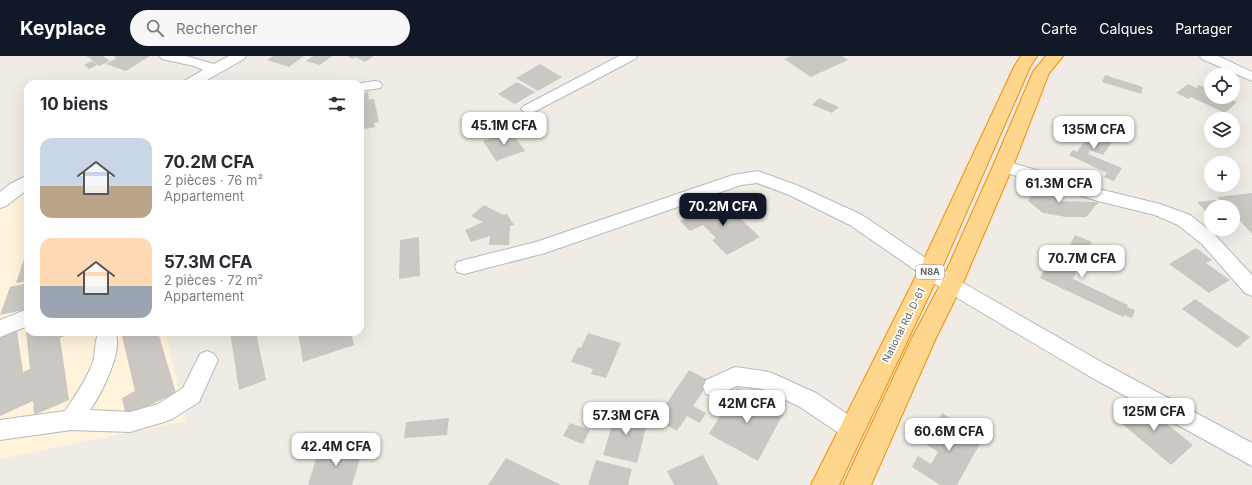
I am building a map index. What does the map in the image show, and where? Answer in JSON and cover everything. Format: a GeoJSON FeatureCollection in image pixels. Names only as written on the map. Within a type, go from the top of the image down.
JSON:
{"type":"FeatureCollection","features":[{"type":"Feature","properties":{"kind":"highway","name":"National Rd. D-61"},"geometry":{"type":"LineString","coordinates":[[825,485],[851,429],[930,270],[1022,67],[1029,56]]}},
{"type":"Feature","properties":{"kind":"highway","name":"N8A"},"geometry":{"type":"LineString","coordinates":[[857,485],[923,340],[951,285],[1003,166],[1041,72],[1055,56]]}},
{"type":"Feature","properties":{"kind":"street"},"geometry":{"type":"LineString","coordinates":[[168,56],[198,63],[215,70]]}},
{"type":"Feature","properties":{"kind":"street"},"geometry":{"type":"LineString","coordinates":[[196,80],[239,56]]}},
{"type":"Feature","properties":{"kind":"street"},"geometry":{"type":"LineString","coordinates":[[529,110],[630,56]]}},
{"type":"Feature","properties":{"kind":"street"},"geometry":{"type":"LineString","coordinates":[[1207,56],[1252,77]]}},
{"type":"Feature","properties":{"kind":"street"},"geometry":{"type":"LineString","coordinates":[[364,86],[375,85]]}},
{"type":"Feature","properties":{"kind":"street"},"geometry":{"type":"LineString","coordinates":[[1003,166],[1098,195],[1160,210],[1184,220],[1208,239],[1252,288]]}},
{"type":"Feature","properties":{"kind":"street"},"geometry":{"type":"LineString","coordinates":[[464,267],[538,248],[739,178],[758,178],[794,190],[856,220],[951,285],[1097,370],[1252,455]]}},
{"type":"Feature","properties":{"kind":"street"},"geometry":{"type":"LineString","coordinates":[[0,202],[16,188],[24,183]]}},
{"type":"Feature","properties":{"kind":"street"},"geometry":{"type":"LineString","coordinates":[[0,329],[24,319]]}},
{"type":"Feature","properties":{"kind":"street"},"geometry":{"type":"LineString","coordinates":[[70,420],[91,391],[104,361],[107,336]]}},
{"type":"Feature","properties":{"kind":"street"},"geometry":{"type":"LineString","coordinates":[[0,430],[70,420],[130,422],[164,412],[190,395],[207,360]]}},
{"type":"Feature","properties":{"kind":"street"},"geometry":{"type":"LineString","coordinates":[[714,386],[735,376],[764,380],[808,400],[851,429]]}},
{"type":"Feature","properties":{"kind":"shaded area"},"geometry":{"type":"Polygon","coordinates":[[[24,186],[24,336],[167,336],[186,421],[0,459],[0,205],[24,186]]]}},
{"type":"Feature","properties":{"kind":"building"},"geometry":{"type":"Polygon","coordinates":[[[87,56],[103,56],[110,61],[99,66],[87,56]]]}},
{"type":"Feature","properties":{"kind":"building"},"geometry":{"type":"Polygon","coordinates":[[[150,56],[126,71],[106,64],[117,58],[114,57],[150,56]]]}},
{"type":"Feature","properties":{"kind":"building"},"geometry":{"type":"Polygon","coordinates":[[[273,56],[304,56],[289,67],[267,60],[273,56]]]}},
{"type":"Feature","properties":{"kind":"building"},"geometry":{"type":"Polygon","coordinates":[[[313,56],[332,56],[320,65],[306,61],[313,56]]]}},
{"type":"Feature","properties":{"kind":"building"},"geometry":{"type":"Polygon","coordinates":[[[347,56],[374,56],[365,62],[355,57],[353,59],[347,56]]]}},
{"type":"Feature","properties":{"kind":"building"},"geometry":{"type":"Polygon","coordinates":[[[791,56],[842,56],[848,60],[811,77],[784,59],[791,56]]]}},
{"type":"Feature","properties":{"kind":"building"},"geometry":{"type":"Polygon","coordinates":[[[92,61],[97,65],[89,69],[84,65],[92,61]]]}},
{"type":"Feature","properties":{"kind":"building"},"geometry":{"type":"Polygon","coordinates":[[[540,64],[562,77],[538,91],[516,78],[540,64]]]}},
{"type":"Feature","properties":{"kind":"building"},"geometry":{"type":"Polygon","coordinates":[[[1105,75],[1143,87],[1141,94],[1102,82],[1105,75]]]}},
{"type":"Feature","properties":{"kind":"building"},"geometry":{"type":"Polygon","coordinates":[[[517,82],[535,92],[515,104],[498,94],[517,82]]]}},
{"type":"Feature","properties":{"kind":"building"},"geometry":{"type":"Polygon","coordinates":[[[1188,84],[1196,88],[1199,85],[1204,87],[1204,103],[1191,97],[1189,99],[1176,93],[1188,84]]]}},
{"type":"Feature","properties":{"kind":"building"},"geometry":{"type":"Polygon","coordinates":[[[368,92],[369,100],[374,99],[379,122],[374,123],[375,127],[364,129],[364,93],[368,92]]]}},
{"type":"Feature","properties":{"kind":"building"},"geometry":{"type":"Polygon","coordinates":[[[819,98],[839,107],[832,113],[812,105],[819,98]]]}},
{"type":"Feature","properties":{"kind":"building"},"geometry":{"type":"Polygon","coordinates":[[[1206,104],[1235,104],[1226,112],[1206,104]]]}},
{"type":"Feature","properties":{"kind":"building"},"geometry":{"type":"Polygon","coordinates":[[[1075,123],[1114,139],[1103,155],[1090,150],[1088,154],[1122,168],[1114,181],[1104,177],[1107,173],[1069,155],[1073,150],[1077,152],[1084,142],[1067,135],[1075,123]]]}},
{"type":"Feature","properties":{"kind":"building"},"geometry":{"type":"Polygon","coordinates":[[[511,131],[525,151],[496,161],[483,141],[511,131]]]}},
{"type":"Feature","properties":{"kind":"building"},"geometry":{"type":"Polygon","coordinates":[[[1037,185],[1065,192],[1056,201],[1099,202],[1086,217],[1066,217],[1043,213],[1028,201],[1037,185]]]}},
{"type":"Feature","properties":{"kind":"building"},"geometry":{"type":"Polygon","coordinates":[[[1252,193],[1252,233],[1240,221],[1240,200],[1220,200],[1217,197],[1252,193]]]}},
{"type":"Feature","properties":{"kind":"building"},"geometry":{"type":"Polygon","coordinates":[[[721,201],[760,237],[727,255],[712,240],[716,238],[703,225],[690,231],[680,221],[721,201]]]}},
{"type":"Feature","properties":{"kind":"building"},"geometry":{"type":"Polygon","coordinates":[[[1204,201],[1204,210],[1197,202],[1204,201]]]}},
{"type":"Feature","properties":{"kind":"building"},"geometry":{"type":"Polygon","coordinates":[[[484,205],[503,215],[507,214],[514,225],[510,226],[509,245],[489,245],[490,236],[471,242],[465,230],[483,222],[471,216],[484,205]]]}},
{"type":"Feature","properties":{"kind":"building"},"geometry":{"type":"Polygon","coordinates":[[[1075,235],[1092,242],[1073,279],[1128,305],[1127,307],[1135,310],[1132,318],[1124,315],[1123,317],[1040,278],[1045,267],[1056,271],[1075,235]]]}},
{"type":"Feature","properties":{"kind":"building"},"geometry":{"type":"Polygon","coordinates":[[[419,237],[420,276],[399,279],[400,240],[419,237]]]}},
{"type":"Feature","properties":{"kind":"building"},"geometry":{"type":"Polygon","coordinates":[[[1196,248],[1212,260],[1206,263],[1230,280],[1209,293],[1169,264],[1196,248]]]}},
{"type":"Feature","properties":{"kind":"building"},"geometry":{"type":"Polygon","coordinates":[[[24,259],[24,282],[16,283],[24,259]]]}},
{"type":"Feature","properties":{"kind":"building"},"geometry":{"type":"Polygon","coordinates":[[[24,284],[24,310],[0,315],[10,287],[24,284]]]}},
{"type":"Feature","properties":{"kind":"building"},"geometry":{"type":"Polygon","coordinates":[[[1195,299],[1250,337],[1237,348],[1182,309],[1195,299]]]}},
{"type":"Feature","properties":{"kind":"building"},"geometry":{"type":"Polygon","coordinates":[[[17,331],[23,372],[30,369],[26,336],[65,336],[60,338],[69,400],[34,415],[33,401],[0,416],[0,338],[17,331]]]}},
{"type":"Feature","properties":{"kind":"building"},"geometry":{"type":"Polygon","coordinates":[[[588,333],[621,343],[606,378],[591,374],[593,369],[571,362],[578,347],[581,348],[588,333]]]}},
{"type":"Feature","properties":{"kind":"building"},"geometry":{"type":"Polygon","coordinates":[[[122,336],[159,336],[176,393],[126,416],[122,398],[135,391],[122,336]]]}},
{"type":"Feature","properties":{"kind":"building"},"geometry":{"type":"Polygon","coordinates":[[[231,336],[257,336],[266,380],[239,390],[231,336]]]}},
{"type":"Feature","properties":{"kind":"building"},"geometry":{"type":"Polygon","coordinates":[[[299,336],[352,336],[354,345],[303,362],[299,336]]]}},
{"type":"Feature","properties":{"kind":"building"},"geometry":{"type":"Polygon","coordinates":[[[689,370],[710,381],[693,406],[706,413],[700,423],[687,416],[677,431],[656,419],[689,370]]]}},
{"type":"Feature","properties":{"kind":"building"},"geometry":{"type":"Polygon","coordinates":[[[737,388],[784,412],[758,461],[709,434],[737,388]]]}},
{"type":"Feature","properties":{"kind":"building"},"geometry":{"type":"Polygon","coordinates":[[[1136,399],[1193,445],[1171,465],[1114,417],[1136,399]]]}},
{"type":"Feature","properties":{"kind":"building"},"geometry":{"type":"Polygon","coordinates":[[[617,409],[649,416],[637,463],[603,455],[617,409]]]}},
{"type":"Feature","properties":{"kind":"building"},"geometry":{"type":"Polygon","coordinates":[[[942,413],[983,438],[957,485],[940,485],[912,467],[918,456],[931,464],[938,452],[924,443],[942,413]]]}},
{"type":"Feature","properties":{"kind":"building"},"geometry":{"type":"Polygon","coordinates":[[[449,418],[447,435],[404,438],[406,422],[449,418]]]}},
{"type":"Feature","properties":{"kind":"building"},"geometry":{"type":"Polygon","coordinates":[[[570,423],[590,430],[583,444],[563,436],[570,423]]]}},
{"type":"Feature","properties":{"kind":"building"},"geometry":{"type":"Polygon","coordinates":[[[319,449],[363,449],[352,485],[308,485],[319,449]]]}},
{"type":"Feature","properties":{"kind":"building"},"geometry":{"type":"Polygon","coordinates":[[[703,455],[719,485],[674,485],[667,471],[703,455]]]}},
{"type":"Feature","properties":{"kind":"building"},"geometry":{"type":"Polygon","coordinates":[[[506,458],[561,485],[488,485],[506,458]]]}},
{"type":"Feature","properties":{"kind":"building"},"geometry":{"type":"Polygon","coordinates":[[[596,460],[632,469],[628,485],[588,485],[596,460]]]}}]}
